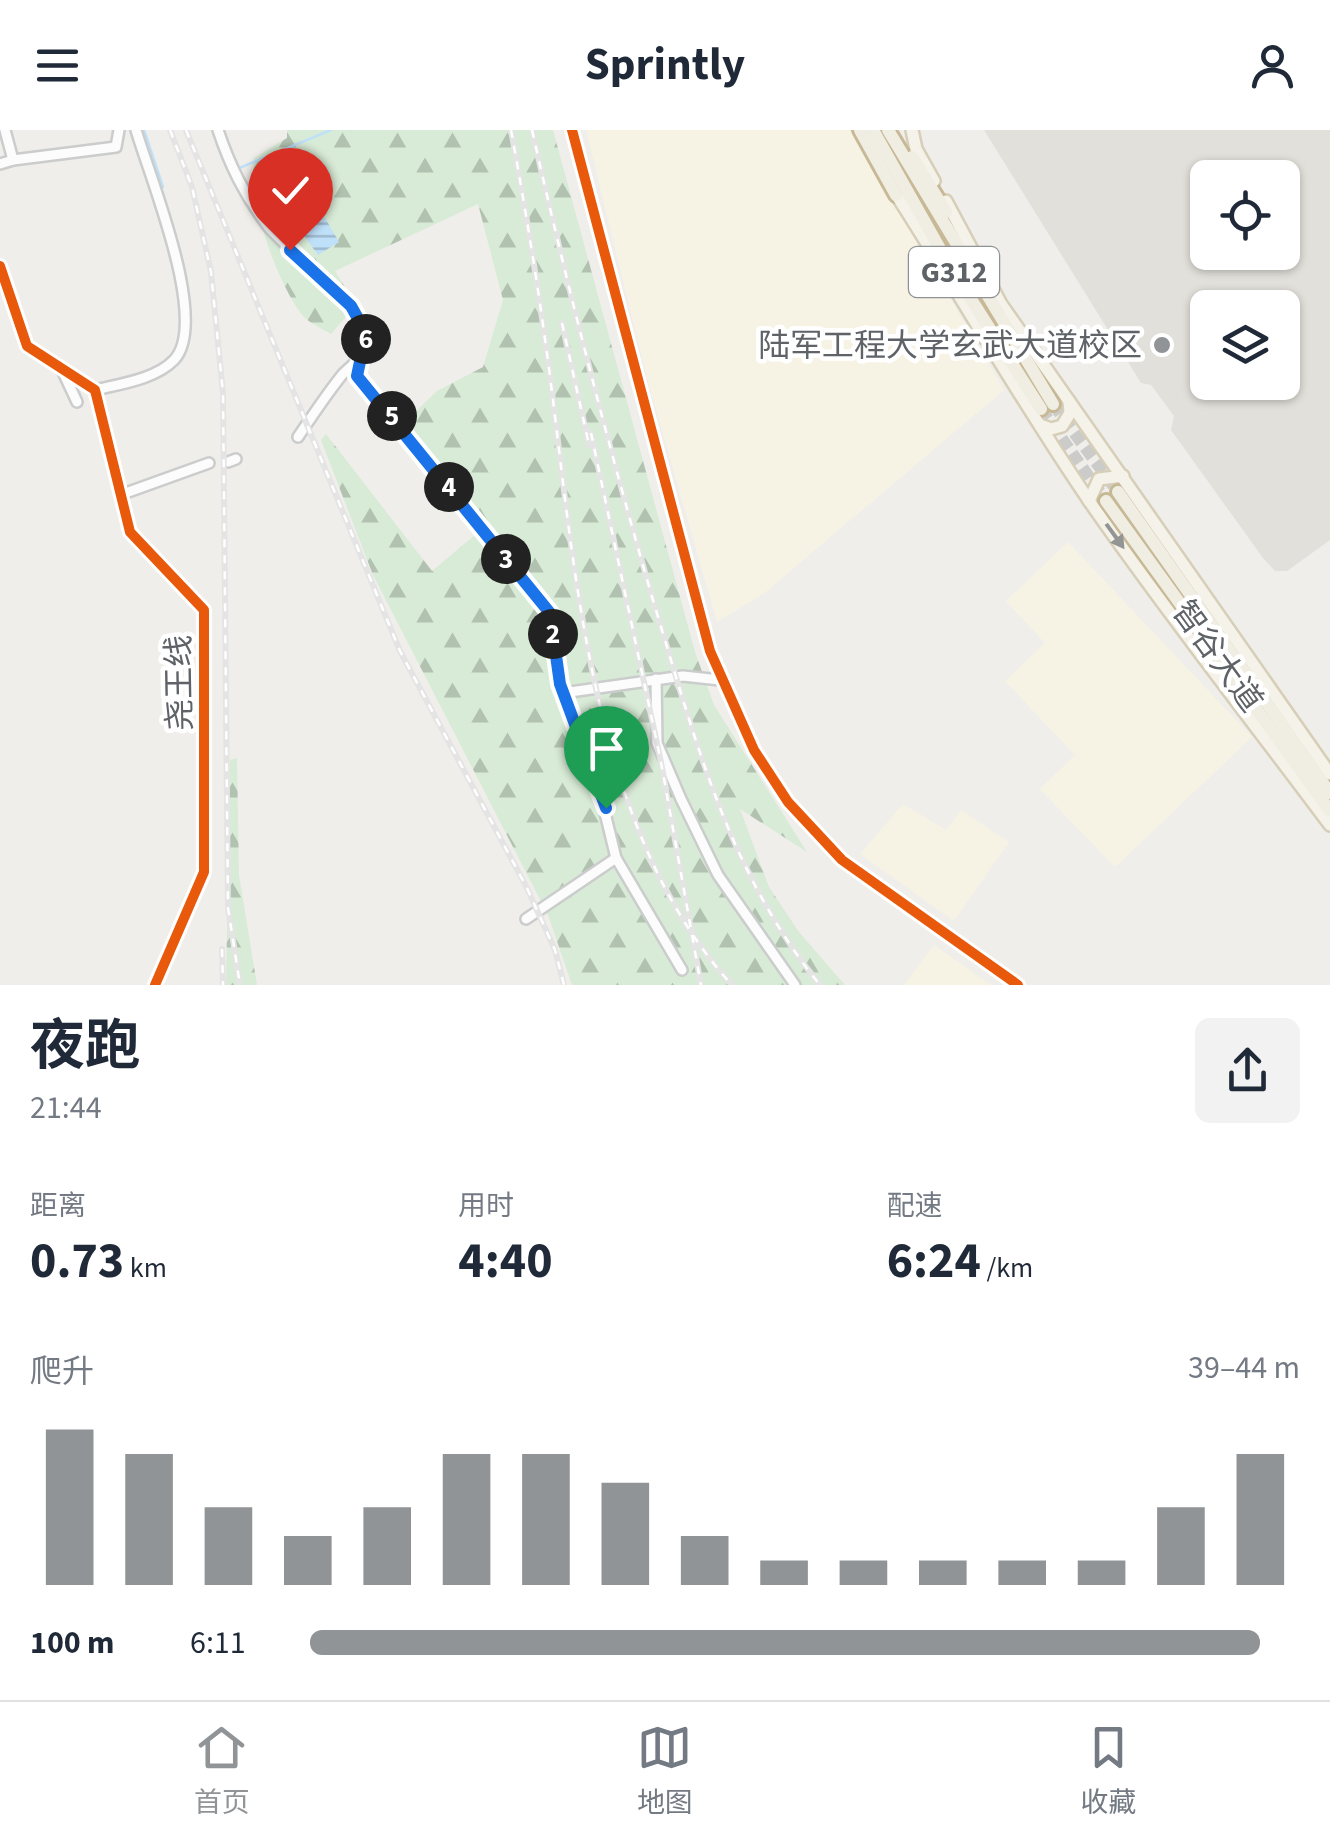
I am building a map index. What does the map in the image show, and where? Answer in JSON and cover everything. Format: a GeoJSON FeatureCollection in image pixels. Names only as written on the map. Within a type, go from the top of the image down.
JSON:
{"type":"FeatureCollection","features":[{"type":"Feature","properties":{"kind":"highway"},"geometry":{"type":"LineString","coordinates":[[858,130],[896,195]]}},
{"type":"Feature","properties":{"kind":"highway","name":"G312"},"geometry":{"type":"LineString","coordinates":[[873,130],[948,263],[1049,408]]}},
{"type":"Feature","properties":{"kind":"highway","name":"G312"},"geometry":{"type":"LineString","coordinates":[[888,130],[1049,408]]}},
{"type":"Feature","properties":{"kind":"highway"},"geometry":{"type":"LineString","coordinates":[[896,130],[1001,304]]}},
{"type":"Feature","properties":{"kind":"highway","name":"智谷大道"},"geometry":{"type":"LineString","coordinates":[[1112,496],[1279,732],[1330,811]]}},
{"type":"Feature","properties":{"kind":"highway","name":"智谷大道"},"geometry":{"type":"LineString","coordinates":[[1279,732],[1330,793]]}},
{"type":"Feature","properties":{"kind":"main road"},"geometry":{"type":"LineString","coordinates":[[912,130],[916,148],[1001,304],[1089,501],[1232,700],[1330,825]]}},
{"type":"Feature","properties":{"kind":"main road"},"geometry":{"type":"LineString","coordinates":[[896,195],[1049,408],[1123,476],[1330,774]]}},
{"type":"Feature","properties":{"kind":"main road"},"geometry":{"type":"LineString","coordinates":[[1089,501],[1100,480],[1123,476]]}},
{"type":"Feature","properties":{"kind":"street"},"geometry":{"type":"LineString","coordinates":[[6,130],[13,160]]}},
{"type":"Feature","properties":{"kind":"street"},"geometry":{"type":"LineString","coordinates":[[0,164],[101,152],[116,146],[119,130]]}},
{"type":"Feature","properties":{"kind":"street"},"geometry":{"type":"LineString","coordinates":[[0,266],[27,346],[95,390],[168,365],[186,342],[184,295],[136,130]]}},
{"type":"Feature","properties":{"kind":"street"},"geometry":{"type":"LineString","coordinates":[[218,130],[233,176],[269,228],[306,268],[351,306],[366,333],[357,376],[550,613],[563,693],[596,776],[616,858],[682,970]]}},
{"type":"Feature","properties":{"kind":"street"},"geometry":{"type":"LineString","coordinates":[[572,130],[720,680],[754,750],[811,830],[873,884],[1018,985]]}},
{"type":"Feature","properties":{"kind":"street"},"geometry":{"type":"LineString","coordinates":[[298,438],[331,389],[364,352]]}},
{"type":"Feature","properties":{"kind":"street"},"geometry":{"type":"LineString","coordinates":[[62,370],[76,402]]}},
{"type":"Feature","properties":{"kind":"street","name":"尧王线"},"geometry":{"type":"LineString","coordinates":[[95,390],[130,532],[204,610],[204,872],[154,985]]}},
{"type":"Feature","properties":{"kind":"street"},"geometry":{"type":"LineString","coordinates":[[120,495],[209,463]]}},
{"type":"Feature","properties":{"kind":"street"},"geometry":{"type":"LineString","coordinates":[[563,693],[684,676],[720,680]]}},
{"type":"Feature","properties":{"kind":"street"},"geometry":{"type":"LineString","coordinates":[[656,679],[657,744],[681,799],[718,874],[795,985]]}},
{"type":"Feature","properties":{"kind":"street"},"geometry":{"type":"LineString","coordinates":[[526,919],[616,858]]}},
{"type":"Feature","properties":{"kind":"shaded area"},"geometry":{"type":"Polygon","coordinates":[[[586,130],[851,130],[1004,390],[763,594],[717,622],[647,378],[586,130]]]}},
{"type":"Feature","properties":{"kind":"shaded area","name":"陆军工程大学玄武大道校区"},"geometry":{"type":"Polygon","coordinates":[[[984,130],[1330,130],[1330,540],[1287,571],[1275,571],[1171,430],[1174,416],[1151,385],[1141,383],[984,130]]]}},
{"type":"Feature","properties":{"kind":"shaded area"},"geometry":{"type":"Polygon","coordinates":[[[1068,542],[1252,737],[1115,867],[1040,789],[1075,755],[1005,681],[1045,643],[1006,601],[1068,542]]]}},
{"type":"Feature","properties":{"kind":"shaded area"},"geometry":{"type":"Polygon","coordinates":[[[903,804],[946,830],[961,810],[1009,842],[954,921],[860,854],[903,804]]]}},
{"type":"Feature","properties":{"kind":"shaded area"},"geometry":{"type":"Polygon","coordinates":[[[934,945],[991,985],[904,985],[934,945]]]}},
{"type":"Feature","properties":{"kind":"green space"},"geometry":{"type":"Polygon","coordinates":[[[287,130],[553,130],[695,652],[714,705],[807,852],[740,809],[769,887],[799,932],[845,985],[572,985],[548,915],[373,575],[321,440],[326,434],[432,571],[488,524],[404,423],[437,391],[483,367],[503,300],[478,204],[335,271],[356,305],[331,334],[300,312],[273,259],[259,216],[254,158],[287,138],[287,130]]]}},
{"type":"Feature","properties":{"kind":"green space"},"geometry":{"type":"Polygon","coordinates":[[[237,758],[239,875],[257,985],[226,985],[230,760],[237,758]]]}},
{"type":"Feature","properties":{"kind":"water"},"geometry":{"type":"Polygon","coordinates":[[[306,185],[339,242],[318,255],[279,201],[306,185]]]}},
{"type":"Feature","properties":{"kind":"waterway"},"geometry":{"type":"LineString","coordinates":[[144,130],[163,187]]}},
{"type":"Feature","properties":{"kind":"waterway"},"geometry":{"type":"LineString","coordinates":[[237,169],[331,130]]}},
{"type":"Feature","properties":{"kind":"tunnel"},"geometry":{"type":"LineString","coordinates":[[1053,404],[1118,492]]}},
{"type":"Feature","properties":{"kind":"tunnel"},"geometry":{"type":"LineString","coordinates":[[1041,409],[1106,501]]}},
{"type":"Feature","properties":{"kind":"railway"},"geometry":{"type":"LineString","coordinates":[[170,130],[192,187],[211,272],[223,393],[228,908],[240,985]]}},
{"type":"Feature","properties":{"kind":"railway"},"geometry":{"type":"LineString","coordinates":[[186,130],[400,651],[527,888],[555,950],[564,985]]}},
{"type":"Feature","properties":{"kind":"railway"},"geometry":{"type":"LineString","coordinates":[[511,130],[543,326],[583,624],[600,704],[621,782],[649,856],[686,924],[732,985]]}},
{"type":"Feature","properties":{"kind":"railway"},"geometry":{"type":"LineString","coordinates":[[532,130],[605,429],[701,756],[762,898],[820,985]]}},
{"type":"Feature","properties":{"kind":"railway"},"geometry":{"type":"LineString","coordinates":[[562,323],[589,445]]}},
{"type":"Feature","properties":{"kind":"railway"},"geometry":{"type":"LineString","coordinates":[[591,433],[661,762],[701,985]]}},
{"type":"Feature","properties":{"kind":"railway"},"geometry":{"type":"LineString","coordinates":[[222,949],[223,985]]}},
{"type":"Feature","properties":{"kind":"cycle path"},"geometry":{"type":"LineString","coordinates":[[572,130],[710,651],[754,750],[788,802],[842,860],[1018,985]]}},
{"type":"Feature","properties":{"kind":"cycle path"},"geometry":{"type":"LineString","coordinates":[[0,266],[27,346],[95,390],[130,532],[204,610],[204,872],[155,985]]}},
{"type":"Feature","properties":{"kind":"place","name":"陆军工程大学玄武大道校区"},"geometry":{"type":"Point","coordinates":[1162,345]}},
{"type":"Feature","properties":{"kind":"route"},"geometry":{"type":"LineString","coordinates":[[290,250],[351,306],[366,333],[357,376],[550,613],[560,684],[606,808]]}}]}
